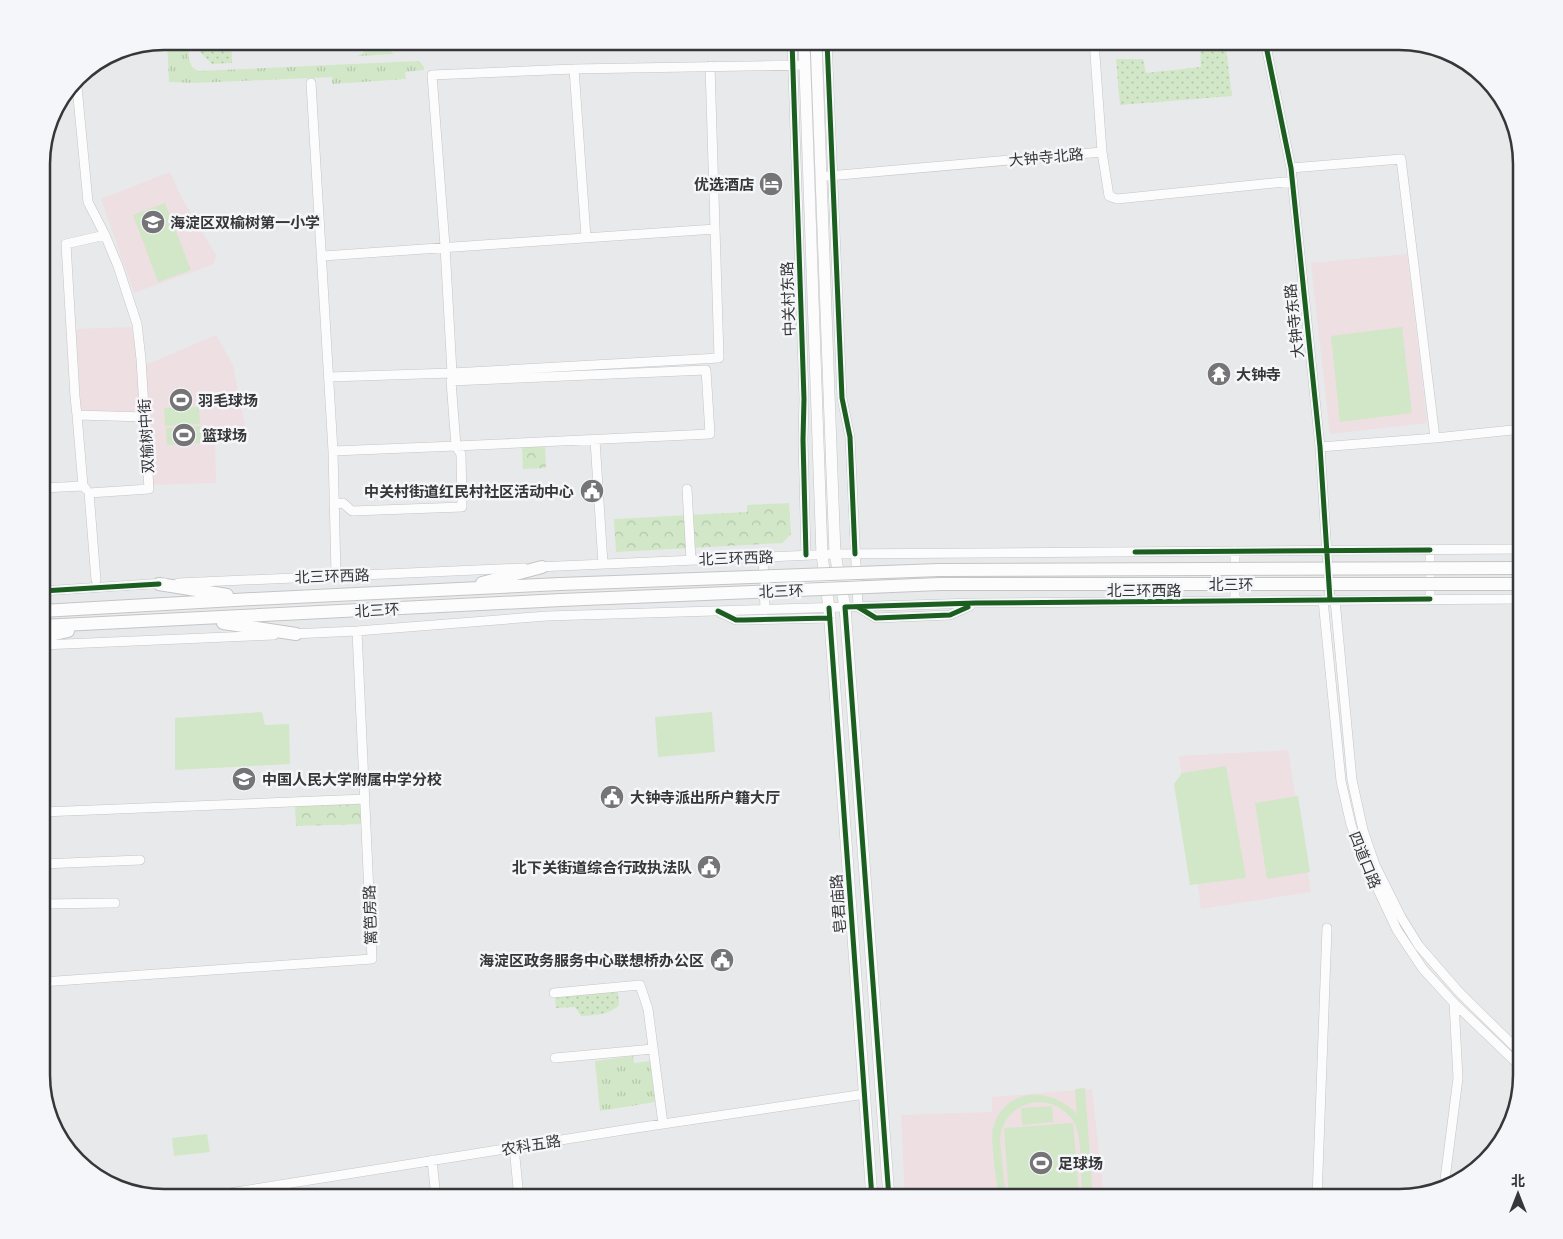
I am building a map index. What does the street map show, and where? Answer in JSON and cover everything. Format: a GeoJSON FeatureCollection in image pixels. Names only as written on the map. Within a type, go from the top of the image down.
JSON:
{"type":"FeatureCollection","features":[{"type":"Feature","properties":{"kind":"highway"},"geometry":{"type":"LineString","coordinates":[[455,590],[542,567]]}},
{"type":"Feature","properties":{"kind":"highway","name":"北三环"},"geometry":{"type":"LineString","coordinates":[[50,611],[252,598],[939,570],[1513,568]]}},
{"type":"Feature","properties":{"kind":"highway"},"geometry":{"type":"LineString","coordinates":[[159,584],[252,598]]}},
{"type":"Feature","properties":{"kind":"highway","name":"北三环"},"geometry":{"type":"LineString","coordinates":[[50,626],[561,600],[940,584],[1513,584]]}},
{"type":"Feature","properties":{"kind":"highway"},"geometry":{"type":"LineString","coordinates":[[50,604],[93,608]]}},
{"type":"Feature","properties":{"kind":"highway"},"geometry":{"type":"LineString","coordinates":[[196,618],[296,634]]}},
{"type":"Feature","properties":{"kind":"highway"},"geometry":{"type":"LineString","coordinates":[[50,635],[96,624]]}},
{"type":"Feature","properties":{"kind":"main road","name":"中关村东路"},"geometry":{"type":"LineString","coordinates":[[804,50],[822,555],[826,581]]}},
{"type":"Feature","properties":{"kind":"main road"},"geometry":{"type":"LineString","coordinates":[[817,50],[827,176],[835,554]]}},
{"type":"Feature","properties":{"kind":"main road","name":"皂君庙路"},"geometry":{"type":"LineString","coordinates":[[835,554],[846,608],[888,1189]]}},
{"type":"Feature","properties":{"kind":"main road","name":"皂君庙路"},"geometry":{"type":"LineString","coordinates":[[826,581],[871,1189]]}},
{"type":"Feature","properties":{"kind":"street","name":"中关村东路"},"geometry":{"type":"LineString","coordinates":[[792,50],[804,390],[803,440],[806,555]]}},
{"type":"Feature","properties":{"kind":"street"},"geometry":{"type":"LineString","coordinates":[[718,612],[736,620],[744,620],[829,613],[858,607],[850,437],[842,398],[827,176],[827,50]]}},
{"type":"Feature","properties":{"kind":"street"},"geometry":{"type":"LineString","coordinates":[[1095,50],[1102,152]]}},
{"type":"Feature","properties":{"kind":"street","name":"大钟寺东路"},"geometry":{"type":"LineString","coordinates":[[1267,50],[1293,181],[1320,447],[1330,600]]}},
{"type":"Feature","properties":{"kind":"street"},"geometry":{"type":"LineString","coordinates":[[452,373],[445,246],[432,75],[574,69],[805,65]]}},
{"type":"Feature","properties":{"kind":"street"},"geometry":{"type":"LineString","coordinates":[[329,377],[452,373],[720,358],[710,66]]}},
{"type":"Feature","properties":{"kind":"street"},"geometry":{"type":"LineString","coordinates":[[574,69],[586,237]]}},
{"type":"Feature","properties":{"kind":"street"},"geometry":{"type":"LineString","coordinates":[[312,83],[333,450],[336,575]]}},
{"type":"Feature","properties":{"kind":"street","name":"双榆树中街"},"geometry":{"type":"LineString","coordinates":[[77,90],[88,202],[118,266],[137,324],[149,489],[86,489]]}},
{"type":"Feature","properties":{"kind":"street","name":"大钟寺北路"},"geometry":{"type":"LineString","coordinates":[[827,176],[1102,152],[1109,196],[1117,198],[1293,181]]}},
{"type":"Feature","properties":{"kind":"street"},"geometry":{"type":"LineString","coordinates":[[1291,168],[1401,159],[1435,438]]}},
{"type":"Feature","properties":{"kind":"street"},"geometry":{"type":"LineString","coordinates":[[322,256],[445,246],[715,229]]}},
{"type":"Feature","properties":{"kind":"street"},"geometry":{"type":"LineString","coordinates":[[96,580],[74,388],[66,244],[105,235]]}},
{"type":"Feature","properties":{"kind":"street"},"geometry":{"type":"LineString","coordinates":[[333,450],[456,446],[710,434],[706,370],[451,381],[456,446],[461,454],[462,507],[352,511],[343,503],[334,504]]}},
{"type":"Feature","properties":{"kind":"street"},"geometry":{"type":"LineString","coordinates":[[78,415],[145,416]]}},
{"type":"Feature","properties":{"kind":"street"},"geometry":{"type":"LineString","coordinates":[[1320,447],[1513,430]]}},
{"type":"Feature","properties":{"kind":"street"},"geometry":{"type":"LineString","coordinates":[[596,440],[603,564]]}},
{"type":"Feature","properties":{"kind":"street"},"geometry":{"type":"LineString","coordinates":[[50,488],[86,489]]}},
{"type":"Feature","properties":{"kind":"street"},"geometry":{"type":"LineString","coordinates":[[686,489],[691,560]]}},
{"type":"Feature","properties":{"kind":"street","name":"北三环西路"},"geometry":{"type":"LineString","coordinates":[[50,591],[336,575],[835,554],[1513,549]]}},
{"type":"Feature","properties":{"kind":"street"},"geometry":{"type":"LineString","coordinates":[[1430,550],[1430,599]]}},
{"type":"Feature","properties":{"kind":"street"},"geometry":{"type":"LineString","coordinates":[[1235,551],[1235,601]]}},
{"type":"Feature","properties":{"kind":"street"},"geometry":{"type":"LineString","coordinates":[[763,557],[765,610]]}},
{"type":"Feature","properties":{"kind":"street"},"geometry":{"type":"LineString","coordinates":[[764,583],[857,579]]}},
{"type":"Feature","properties":{"kind":"street","name":"北三环西路"},"geometry":{"type":"LineString","coordinates":[[858,607],[876,618],[950,614],[976,603],[1513,599]]}},
{"type":"Feature","properties":{"kind":"street","name":"四道口路"},"geometry":{"type":"LineString","coordinates":[[1330,600],[1341,781],[1351,825],[1378,892],[1397,930],[1423,969],[1454,1003],[1513,1059]]}},
{"type":"Feature","properties":{"kind":"street","name":"四道口路"},"geometry":{"type":"LineString","coordinates":[[1330,600],[1352,780],[1363,830],[1375,865],[1419,946],[1459,992],[1513,1045]]}},
{"type":"Feature","properties":{"kind":"street"},"geometry":{"type":"LineString","coordinates":[[50,645],[357,631],[548,616],[765,610],[829,613]]}},
{"type":"Feature","properties":{"kind":"street","name":"篱笆房路"},"geometry":{"type":"LineString","coordinates":[[50,981],[372,959],[357,631]]}},
{"type":"Feature","properties":{"kind":"street"},"geometry":{"type":"LineString","coordinates":[[50,812],[365,799]]}},
{"type":"Feature","properties":{"kind":"street"},"geometry":{"type":"LineString","coordinates":[[50,864],[140,860]]}},
{"type":"Feature","properties":{"kind":"street"},"geometry":{"type":"LineString","coordinates":[[50,904],[115,903]]}},
{"type":"Feature","properties":{"kind":"street"},"geometry":{"type":"LineString","coordinates":[[1317,1189],[1327,928]]}},
{"type":"Feature","properties":{"kind":"street"},"geometry":{"type":"LineString","coordinates":[[554,994],[640,985],[648,1009],[662,1124]]}},
{"type":"Feature","properties":{"kind":"street"},"geometry":{"type":"LineString","coordinates":[[1445,1179],[1458,1078],[1454,1003]]}},
{"type":"Feature","properties":{"kind":"street"},"geometry":{"type":"LineString","coordinates":[[555,1058],[653,1049]]}},
{"type":"Feature","properties":{"kind":"street","name":"农科五路"},"geometry":{"type":"LineString","coordinates":[[253,1189],[865,1094]]}},
{"type":"Feature","properties":{"kind":"street"},"geometry":{"type":"LineString","coordinates":[[514,1147],[518,1189]]}},
{"type":"Feature","properties":{"kind":"street"},"geometry":{"type":"LineString","coordinates":[[432,1160],[435,1189]]}},
{"type":"Feature","properties":{"kind":"street"},"geometry":{"type":"LineString","coordinates":[[277,1185],[277,1189]]}},
{"type":"Feature","properties":{"kind":"shaded area","name":"海淀区双榆树第一小学"},"geometry":{"type":"Polygon","coordinates":[[[170,172],[181,197],[216,255],[214,264],[134,293],[101,199],[170,172]]]}},
{"type":"Feature","properties":{"kind":"shaded area"},"geometry":{"type":"Polygon","coordinates":[[[1407,254],[1427,423],[1330,434],[1311,263],[1407,254]]]}},
{"type":"Feature","properties":{"kind":"shaded area"},"geometry":{"type":"Polygon","coordinates":[[[131,327],[137,351],[139,411],[81,412],[76,329],[131,327]]]}},
{"type":"Feature","properties":{"kind":"shaded area"},"geometry":{"type":"Polygon","coordinates":[[[216,335],[233,365],[246,431],[215,439],[216,483],[150,485],[143,366],[216,335]]]}},
{"type":"Feature","properties":{"kind":"shaded area"},"geometry":{"type":"Polygon","coordinates":[[[1288,750],[1311,892],[1201,909],[1179,756],[1288,750]]]}},
{"type":"Feature","properties":{"kind":"shaded area"},"geometry":{"type":"Polygon","coordinates":[[[1092,1089],[1103,1189],[905,1189],[901,1115],[992,1112],[992,1097],[1092,1089]]]}},
{"type":"Feature","properties":{"kind":"green space"},"geometry":{"type":"Polygon","coordinates":[[[167,50],[188,50],[192,67],[198,71],[419,61],[424,67],[424,70],[405,72],[406,79],[332,84],[332,77],[196,83],[169,82],[167,50]]]}},
{"type":"Feature","properties":{"kind":"green space"},"geometry":{"type":"Polygon","coordinates":[[[198,50],[231,50],[232,63],[212,64],[198,50]]]}},
{"type":"Feature","properties":{"kind":"green space"},"geometry":{"type":"Polygon","coordinates":[[[367,50],[389,50],[394,54],[358,56],[367,50]]]}},
{"type":"Feature","properties":{"kind":"green space"},"geometry":{"type":"Polygon","coordinates":[[[1200,50],[1226,50],[1232,96],[1120,105],[1116,59],[1143,59],[1146,73],[1201,67],[1200,50]]]}},
{"type":"Feature","properties":{"kind":"green space"},"geometry":{"type":"Polygon","coordinates":[[[165,203],[191,270],[158,282],[133,215],[165,203]]]}},
{"type":"Feature","properties":{"kind":"green space"},"geometry":{"type":"Polygon","coordinates":[[[1402,327],[1412,413],[1340,422],[1331,336],[1402,327]]]}},
{"type":"Feature","properties":{"kind":"green space","name":"篮球场"},"geometry":{"type":"Polygon","coordinates":[[[199,407],[200,424],[165,426],[164,408],[199,407]]]}},
{"type":"Feature","properties":{"kind":"green space","name":"篮球场"},"geometry":{"type":"Polygon","coordinates":[[[200,426],[201,443],[167,445],[166,428],[200,426]]]}},
{"type":"Feature","properties":{"kind":"green space"},"geometry":{"type":"Polygon","coordinates":[[[545,446],[546,468],[523,469],[522,447],[545,446]]]}},
{"type":"Feature","properties":{"kind":"green space"},"geometry":{"type":"Polygon","coordinates":[[[789,503],[791,534],[782,543],[616,552],[614,519],[747,512],[747,505],[789,503]]]}},
{"type":"Feature","properties":{"kind":"green space"},"geometry":{"type":"Polygon","coordinates":[[[262,712],[265,725],[289,724],[290,764],[175,770],[175,718],[262,712]]]}},
{"type":"Feature","properties":{"kind":"green space"},"geometry":{"type":"Polygon","coordinates":[[[712,712],[715,752],[658,757],[655,717],[712,712]]]}},
{"type":"Feature","properties":{"kind":"green space"},"geometry":{"type":"Polygon","coordinates":[[[1226,766],[1246,878],[1190,885],[1174,784],[1182,773],[1226,766]]]}},
{"type":"Feature","properties":{"kind":"green space"},"geometry":{"type":"Polygon","coordinates":[[[1298,796],[1310,872],[1267,879],[1255,803],[1298,796]]]}},
{"type":"Feature","properties":{"kind":"green space"},"geometry":{"type":"Polygon","coordinates":[[[362,803],[363,824],[296,826],[295,805],[362,803]]]}},
{"type":"Feature","properties":{"kind":"green space"},"geometry":{"type":"Polygon","coordinates":[[[618,992],[619,1005],[606,1013],[581,1016],[575,1007],[556,1008],[555,997],[618,992]]]}},
{"type":"Feature","properties":{"kind":"green space"},"geometry":{"type":"Polygon","coordinates":[[[633,1056],[634,1063],[650,1061],[655,1102],[600,1111],[595,1061],[633,1056]]]}},
{"type":"Feature","properties":{"kind":"green space"},"geometry":{"type":"Polygon","coordinates":[[[1085,1088],[1092,1189],[1082,1189],[1080,1145],[1074,1122],[1065,1111],[1041,1102],[1018,1108],[1009,1116],[1003,1128],[1000,1142],[1005,1189],[998,1189],[992,1134],[999,1114],[1007,1105],[1018,1098],[1029,1095],[1042,1095],[1066,1105],[1077,1114],[1075,1089],[1085,1088]]]}},
{"type":"Feature","properties":{"kind":"green space"},"geometry":{"type":"Polygon","coordinates":[[[1052,1106],[1053,1122],[1022,1125],[1021,1108],[1052,1106]]]}},
{"type":"Feature","properties":{"kind":"green space","name":"足球场"},"geometry":{"type":"Polygon","coordinates":[[[1073,1123],[1078,1189],[1008,1189],[1004,1128],[1073,1123]]]}},
{"type":"Feature","properties":{"kind":"green space"},"geometry":{"type":"Polygon","coordinates":[[[207,1134],[210,1152],[174,1156],[172,1138],[207,1134]]]}},
{"type":"Feature","properties":{"kind":"cycle path"},"geometry":{"type":"LineString","coordinates":[[792,50],[804,399],[803,440],[806,555]]}},
{"type":"Feature","properties":{"kind":"cycle path"},"geometry":{"type":"LineString","coordinates":[[827,50],[842,398],[850,437],[855,554]]}},
{"type":"Feature","properties":{"kind":"cycle path"},"geometry":{"type":"LineString","coordinates":[[1267,50],[1291,168],[1320,447],[1330,600]]}},
{"type":"Feature","properties":{"kind":"cycle path"},"geometry":{"type":"LineString","coordinates":[[1135,552],[1430,550]]}},
{"type":"Feature","properties":{"kind":"cycle path"},"geometry":{"type":"LineString","coordinates":[[50,591],[159,584]]}},
{"type":"Feature","properties":{"kind":"cycle path"},"geometry":{"type":"LineString","coordinates":[[888,1189],[845,607],[976,603],[1430,599]]}},
{"type":"Feature","properties":{"kind":"cycle path"},"geometry":{"type":"LineString","coordinates":[[858,607],[876,618],[950,615],[968,607]]}},
{"type":"Feature","properties":{"kind":"cycle path"},"geometry":{"type":"LineString","coordinates":[[829,608],[871,1189]]}},
{"type":"Feature","properties":{"kind":"cycle path"},"geometry":{"type":"LineString","coordinates":[[718,611],[736,620],[830,618]]}},
{"type":"Feature","properties":{"kind":"place","name":"优选酒店"},"geometry":{"type":"Point","coordinates":[771,184]}},
{"type":"Feature","properties":{"kind":"place","name":"海淀区双榆树第一小学"},"geometry":{"type":"Point","coordinates":[153,222]}},
{"type":"Feature","properties":{"kind":"place","name":"大钟寺"},"geometry":{"type":"Point","coordinates":[1219,374]}},
{"type":"Feature","properties":{"kind":"place","name":"羽毛球场"},"geometry":{"type":"Point","coordinates":[181,400]}},
{"type":"Feature","properties":{"kind":"place","name":"篮球场"},"geometry":{"type":"Point","coordinates":[184,435]}},
{"type":"Feature","properties":{"kind":"place","name":"中关村街道红民村社区活动中心"},"geometry":{"type":"Point","coordinates":[592,491]}},
{"type":"Feature","properties":{"kind":"place","name":"中国人民大学附属中学分校"},"geometry":{"type":"Point","coordinates":[244,779]}},
{"type":"Feature","properties":{"kind":"place","name":"大钟寺派出所户籍大厅"},"geometry":{"type":"Point","coordinates":[612,797]}},
{"type":"Feature","properties":{"kind":"place","name":"北下关街道综合行政执法队"},"geometry":{"type":"Point","coordinates":[709,867]}},
{"type":"Feature","properties":{"kind":"place","name":"海淀区政务服务中心联想桥办公区"},"geometry":{"type":"Point","coordinates":[722,960]}},
{"type":"Feature","properties":{"kind":"place","name":"足球场"},"geometry":{"type":"Point","coordinates":[1041,1163]}}]}
